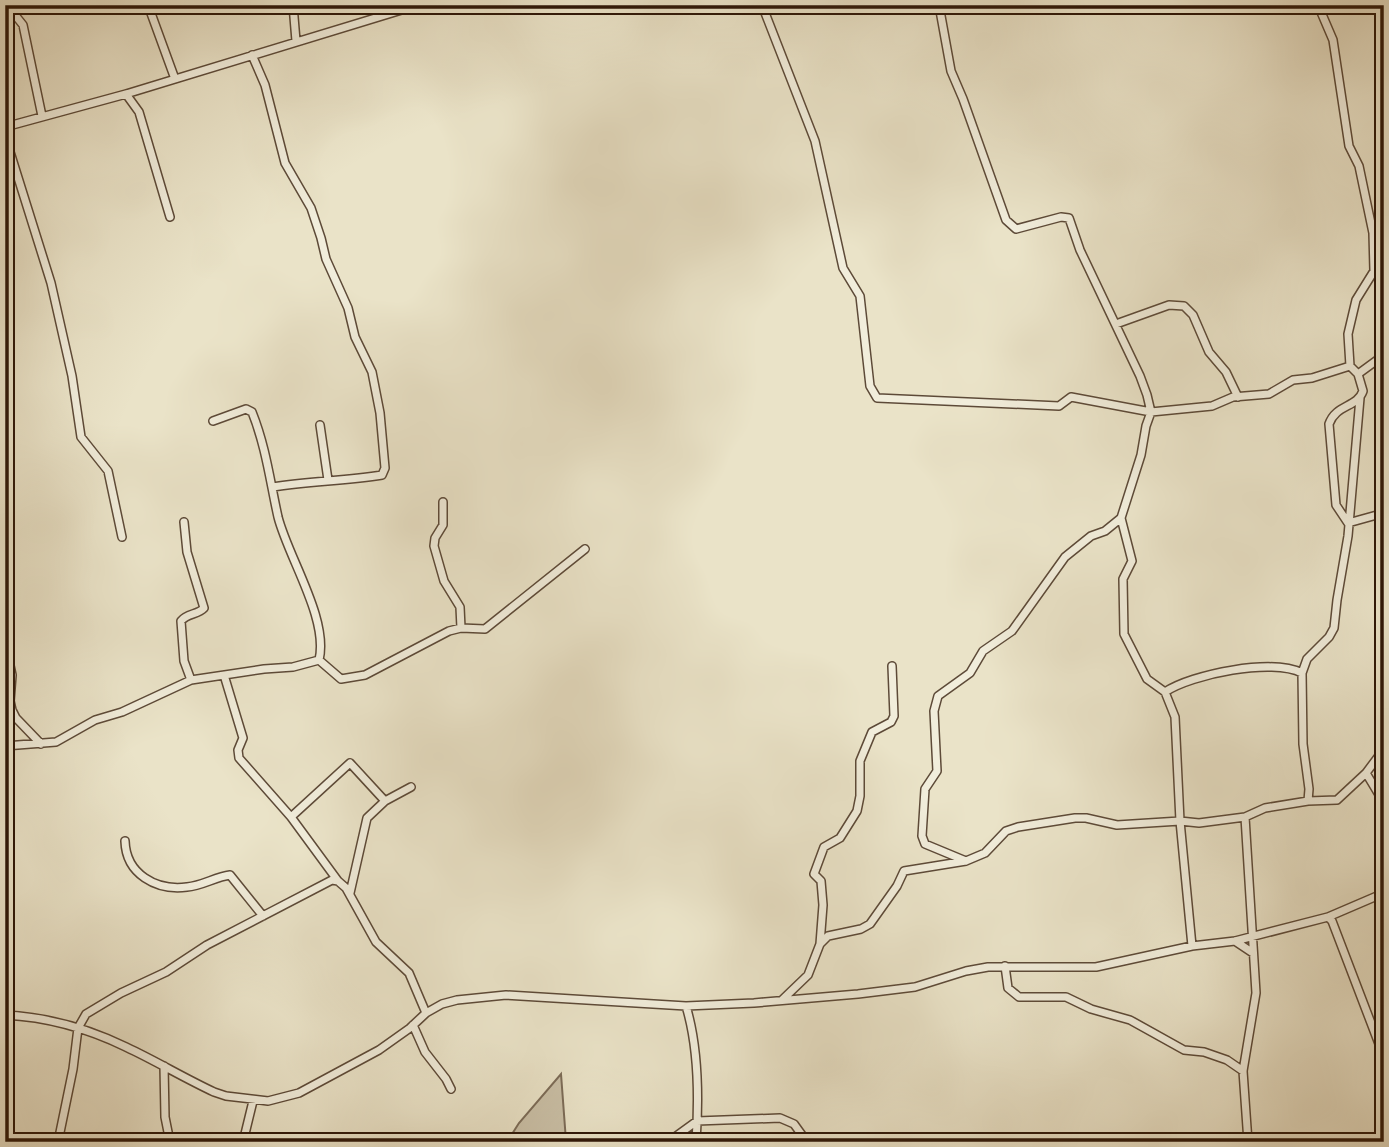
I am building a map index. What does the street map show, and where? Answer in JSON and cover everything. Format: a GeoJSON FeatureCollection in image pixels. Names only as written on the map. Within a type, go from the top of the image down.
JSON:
{"type":"FeatureCollection","features":[{"type":"Feature","properties":{"kind":"street"},"geometry":{"type":"LineString","coordinates":[[7,5],[23,25],[42,116]]}},
{"type":"Feature","properties":{"kind":"street"},"geometry":{"type":"LineString","coordinates":[[148,5],[174,79]]}},
{"type":"Feature","properties":{"kind":"street"},"geometry":{"type":"LineString","coordinates":[[293,5],[296,41]]}},
{"type":"Feature","properties":{"kind":"street"},"geometry":{"type":"LineString","coordinates":[[5,127],[126,94],[418,5]]}},
{"type":"Feature","properties":{"kind":"street"},"geometry":{"type":"LineString","coordinates":[[762,5],[814,141],[843,268],[860,296],[870,386],[877,398],[1059,406],[1071,397],[1151,412],[1213,406],[1233,397],[1269,394],[1293,380],[1312,378],[1350,366]]}},
{"type":"Feature","properties":{"kind":"street"},"geometry":{"type":"LineString","coordinates":[[939,5],[954,80],[1006,220],[1016,229],[1061,217],[1069,218],[1080,250],[1140,376],[1151,412],[1121,518],[1132,561],[1123,579],[1124,634],[1147,679],[1165,692],[1175,717],[1180,821],[1192,946]]}},
{"type":"Feature","properties":{"kind":"street"},"geometry":{"type":"LineString","coordinates":[[1308,801],[1301,673],[1307,659],[1335,628],[1336,600],[1346,552],[1363,386],[1358,374],[1350,366],[1348,334],[1356,300],[1374,271],[1374,239],[1359,166],[1349,146],[1333,40],[1318,5]]}},
{"type":"Feature","properties":{"kind":"street"},"geometry":{"type":"LineString","coordinates":[[252,55],[265,85],[285,163],[311,208],[326,259],[348,308],[355,337],[372,372],[380,414],[385,468],[382,475],[273,487]]}},
{"type":"Feature","properties":{"kind":"street"},"geometry":{"type":"LineString","coordinates":[[126,94],[139,112],[170,217]]}},
{"type":"Feature","properties":{"kind":"street"},"geometry":{"type":"LineString","coordinates":[[5,136],[51,283],[72,376],[81,437],[108,471],[122,537]]}},
{"type":"Feature","properties":{"kind":"street"},"geometry":{"type":"LineString","coordinates":[[1116,324],[1168,305],[1184,306],[1193,315],[1209,352],[1226,372],[1238,397]]}},
{"type":"Feature","properties":{"kind":"street"},"geometry":{"type":"LineString","coordinates":[[1358,374],[1384,355]]}},
{"type":"Feature","properties":{"kind":"street"},"geometry":{"type":"LineString","coordinates":[[1348,523],[1336,505],[1329,424],[1339,410],[1360,398]]}},
{"type":"Feature","properties":{"kind":"street"},"geometry":{"type":"LineString","coordinates":[[212,421],[246,409],[252,412],[267,457],[284,535],[300,568],[319,631],[322,649],[319,660]]}},
{"type":"Feature","properties":{"kind":"street"},"geometry":{"type":"LineString","coordinates":[[320,425],[328,480]]}},
{"type":"Feature","properties":{"kind":"street"},"geometry":{"type":"LineString","coordinates":[[443,502],[443,525],[435,538],[434,546],[444,581],[460,607],[461,628]]}},
{"type":"Feature","properties":{"kind":"street"},"geometry":{"type":"LineString","coordinates":[[1348,523],[1384,513]]}},
{"type":"Feature","properties":{"kind":"street"},"geometry":{"type":"LineString","coordinates":[[966,861],[925,844],[922,836],[925,789],[937,771],[934,711],[938,696],[970,673],[983,651],[1012,631],[1065,557],[1091,536],[1105,531],[1121,518]]}},
{"type":"Feature","properties":{"kind":"street"},"geometry":{"type":"LineString","coordinates":[[184,522],[187,552],[204,608],[181,621],[184,661],[191,680]]}},
{"type":"Feature","properties":{"kind":"street"},"geometry":{"type":"LineString","coordinates":[[319,660],[341,679],[358,678],[449,631],[487,627],[585,549]]}},
{"type":"Feature","properties":{"kind":"street"},"geometry":{"type":"LineString","coordinates":[[5,642],[12,675],[12,710],[16,718],[41,744]]}},
{"type":"Feature","properties":{"kind":"street"},"geometry":{"type":"LineString","coordinates":[[5,746],[56,742],[95,720],[122,712],[191,680],[293,667],[319,660]]}},
{"type":"Feature","properties":{"kind":"street"},"geometry":{"type":"LineString","coordinates":[[781,1001],[808,975],[820,944],[823,905],[821,881],[814,874],[815,866],[824,847],[841,838],[858,811],[860,761],[867,742],[872,732],[891,722],[894,716],[892,666]]}},
{"type":"Feature","properties":{"kind":"street"},"geometry":{"type":"LineString","coordinates":[[1165,692],[1189,680],[1229,670],[1289,668],[1301,673]]}},
{"type":"Feature","properties":{"kind":"street"},"geometry":{"type":"LineString","coordinates":[[224,675],[243,738],[238,750],[239,758],[292,817],[338,881],[350,893],[376,942],[409,973],[426,1013]]}},
{"type":"Feature","properties":{"kind":"street"},"geometry":{"type":"LineString","coordinates":[[820,944],[831,934],[861,929],[870,924],[897,887],[902,872],[966,861],[985,853],[1006,831],[1075,818],[1086,818],[1109,825],[1180,821],[1199,823],[1245,817],[1265,808],[1308,801],[1337,800],[1366,773],[1384,749]]}},
{"type":"Feature","properties":{"kind":"street"},"geometry":{"type":"LineString","coordinates":[[292,817],[350,763],[385,801]]}},
{"type":"Feature","properties":{"kind":"street"},"geometry":{"type":"LineString","coordinates":[[1366,773],[1384,803]]}},
{"type":"Feature","properties":{"kind":"street"},"geometry":{"type":"LineString","coordinates":[[350,893],[367,818],[385,801],[411,788]]}},
{"type":"Feature","properties":{"kind":"street"},"geometry":{"type":"LineString","coordinates":[[1245,817],[1256,1003],[1243,1071],[1248,1142]]}},
{"type":"Feature","properties":{"kind":"street"},"geometry":{"type":"LineString","coordinates":[[125,841],[130,864],[147,880],[186,888],[230,875],[263,916]]}},
{"type":"Feature","properties":{"kind":"street"},"geometry":{"type":"LineString","coordinates":[[58,1142],[81,1019],[94,1008],[166,972],[207,945],[324,883],[338,881]]}},
{"type":"Feature","properties":{"kind":"street"},"geometry":{"type":"LineString","coordinates":[[5,1015],[40,1019],[78,1028],[123,1045],[226,1096],[253,1101],[276,1100],[299,1093],[351,1066],[413,1025],[426,1013],[442,1004],[457,1000],[506,995],[686,1006],[781,1001],[897,990],[966,971],[1005,966],[1096,967],[1192,946],[1235,942],[1328,917],[1384,893]]}},
{"type":"Feature","properties":{"kind":"street"},"geometry":{"type":"LineString","coordinates":[[1328,917],[1332,921],[1384,1057]]}},
{"type":"Feature","properties":{"kind":"street"},"geometry":{"type":"LineString","coordinates":[[1235,942],[1253,953]]}},
{"type":"Feature","properties":{"kind":"street"},"geometry":{"type":"LineString","coordinates":[[1005,966],[1008,988],[1019,997],[1066,996],[1091,1009],[1129,1020],[1184,1050],[1204,1052],[1227,1060],[1243,1071]]}},
{"type":"Feature","properties":{"kind":"street"},"geometry":{"type":"LineString","coordinates":[[686,1006],[695,1038],[696,1142]]}},
{"type":"Feature","properties":{"kind":"street"},"geometry":{"type":"LineString","coordinates":[[413,1025],[425,1052],[451,1089]]}},
{"type":"Feature","properties":{"kind":"street"},"geometry":{"type":"LineString","coordinates":[[163,1066],[165,1117],[170,1142]]}},
{"type":"Feature","properties":{"kind":"street"},"geometry":{"type":"LineString","coordinates":[[244,1138],[253,1101]]}},
{"type":"Feature","properties":{"kind":"street"},"geometry":{"type":"LineString","coordinates":[[668,1142],[697,1121],[780,1118],[794,1124],[807,1142]]}},
{"type":"Feature","properties":{"kind":"shaded area"},"geometry":{"type":"Polygon","coordinates":[[[561,1074],[566,1141],[507,1142],[519,1123],[561,1074]]]}}]}
